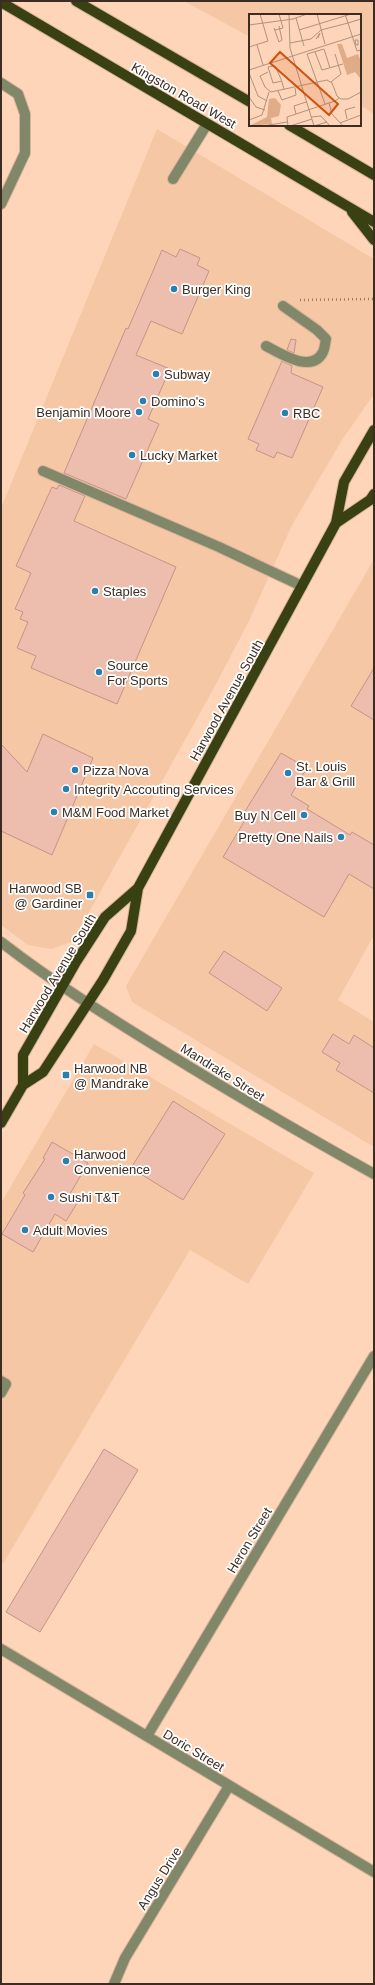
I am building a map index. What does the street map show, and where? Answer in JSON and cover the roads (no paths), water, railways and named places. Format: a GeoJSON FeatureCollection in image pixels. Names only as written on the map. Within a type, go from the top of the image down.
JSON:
{"type":"FeatureCollection","features":[{"type":"Feature","properties":{"kind":"main road","name":"Kingston Road West"},"geometry":{"type":"LineString","coordinates":[[76,1],[249,101]]}},
{"type":"Feature","properties":{"kind":"main road","name":"Kingston Road West"},"geometry":{"type":"LineString","coordinates":[[1,2],[374,222]]}},
{"type":"Feature","properties":{"kind":"main road"},"geometry":{"type":"LineString","coordinates":[[291,126],[374,175]]}},
{"type":"Feature","properties":{"kind":"main road"},"geometry":{"type":"LineString","coordinates":[[348,207],[374,240]]}},
{"type":"Feature","properties":{"kind":"main road","name":"Harwood Avenue South"},"geometry":{"type":"LineString","coordinates":[[1,1122],[23,1085],[43,1072],[131,932],[138,888],[336,523],[344,482],[374,430]]}},
{"type":"Feature","properties":{"kind":"main road","name":"Harwood Avenue South"},"geometry":{"type":"LineString","coordinates":[[336,523],[370,500],[374,494]]}},
{"type":"Feature","properties":{"kind":"main road","name":"Harwood Avenue South"},"geometry":{"type":"LineString","coordinates":[[23,1085],[23,1055],[62,987],[105,917],[138,888]]}},
{"type":"Feature","properties":{"kind":"street"},"geometry":{"type":"LineString","coordinates":[[1,83],[18,94],[25,114],[25,153],[1,204]]}},
{"type":"Feature","properties":{"kind":"street"},"geometry":{"type":"LineString","coordinates":[[174,179],[207,124]]}},
{"type":"Feature","properties":{"kind":"street"},"geometry":{"type":"LineString","coordinates":[[266,346],[294,360],[305,362],[315,360],[323,352],[326,339],[317,330],[283,306]]}},
{"type":"Feature","properties":{"kind":"street"},"geometry":{"type":"LineString","coordinates":[[43,472],[218,547],[302,586]]}},
{"type":"Feature","properties":{"kind":"street","name":"Mandrake Street"},"geometry":{"type":"LineString","coordinates":[[1,942],[87,1004],[259,1110],[374,1174]]}},
{"type":"Feature","properties":{"kind":"street","name":"Heron Street"},"geometry":{"type":"LineString","coordinates":[[147,1736],[374,1356]]}},
{"type":"Feature","properties":{"kind":"street"},"geometry":{"type":"LineString","coordinates":[[1,1381],[6,1384],[1,1393]]}},
{"type":"Feature","properties":{"kind":"street","name":"Doric Street"},"geometry":{"type":"LineString","coordinates":[[1,1649],[374,1872]]}},
{"type":"Feature","properties":{"kind":"street","name":"Angus Drive"},"geometry":{"type":"LineString","coordinates":[[114,1984],[126,1958],[229,1786]]}},
{"type":"Feature","properties":{"kind":"place","name":"Burger King"},"geometry":{"type":"Point","coordinates":[174,289]}},
{"type":"Feature","properties":{"kind":"place","name":"Subway"},"geometry":{"type":"Point","coordinates":[156,374]}},
{"type":"Feature","properties":{"kind":"place","name":"Domino's"},"geometry":{"type":"Point","coordinates":[143,401]}},
{"type":"Feature","properties":{"kind":"place","name":"Benjamin Moore"},"geometry":{"type":"Point","coordinates":[139,412]}},
{"type":"Feature","properties":{"kind":"place","name":"RBC"},"geometry":{"type":"Point","coordinates":[285,413]}},
{"type":"Feature","properties":{"kind":"place","name":"Lucky Market"},"geometry":{"type":"Point","coordinates":[132,455]}},
{"type":"Feature","properties":{"kind":"place","name":"Staples"},"geometry":{"type":"Point","coordinates":[95,591]}},
{"type":"Feature","properties":{"kind":"place","name":"Source For Sports"},"geometry":{"type":"Point","coordinates":[99,672]}},
{"type":"Feature","properties":{"kind":"place","name":"Pizza Nova"},"geometry":{"type":"Point","coordinates":[75,770]}},
{"type":"Feature","properties":{"kind":"place","name":"St. Louis Bar & Grill"},"geometry":{"type":"Point","coordinates":[288,773]}},
{"type":"Feature","properties":{"kind":"place","name":"Integrity Accouting Services"},"geometry":{"type":"Point","coordinates":[66,789]}},
{"type":"Feature","properties":{"kind":"place","name":"M&M Food Market"},"geometry":{"type":"Point","coordinates":[54,812]}},
{"type":"Feature","properties":{"kind":"place","name":"Buy N Cell"},"geometry":{"type":"Point","coordinates":[304,815]}},
{"type":"Feature","properties":{"kind":"place","name":"Pretty One Nails"},"geometry":{"type":"Point","coordinates":[341,837]}},
{"type":"Feature","properties":{"kind":"place","name":"Harwood SB @ Gardiner"},"geometry":{"type":"Point","coordinates":[90,895]}},
{"type":"Feature","properties":{"kind":"place","name":"Harwood NB @ Mandrake"},"geometry":{"type":"Point","coordinates":[66,1075]}},
{"type":"Feature","properties":{"kind":"place","name":"Harwood Convenience"},"geometry":{"type":"Point","coordinates":[66,1161]}},
{"type":"Feature","properties":{"kind":"place","name":"Sushi T&T"},"geometry":{"type":"Point","coordinates":[51,1197]}},
{"type":"Feature","properties":{"kind":"place","name":"Adult Movies"},"geometry":{"type":"Point","coordinates":[25,1230]}}]}
